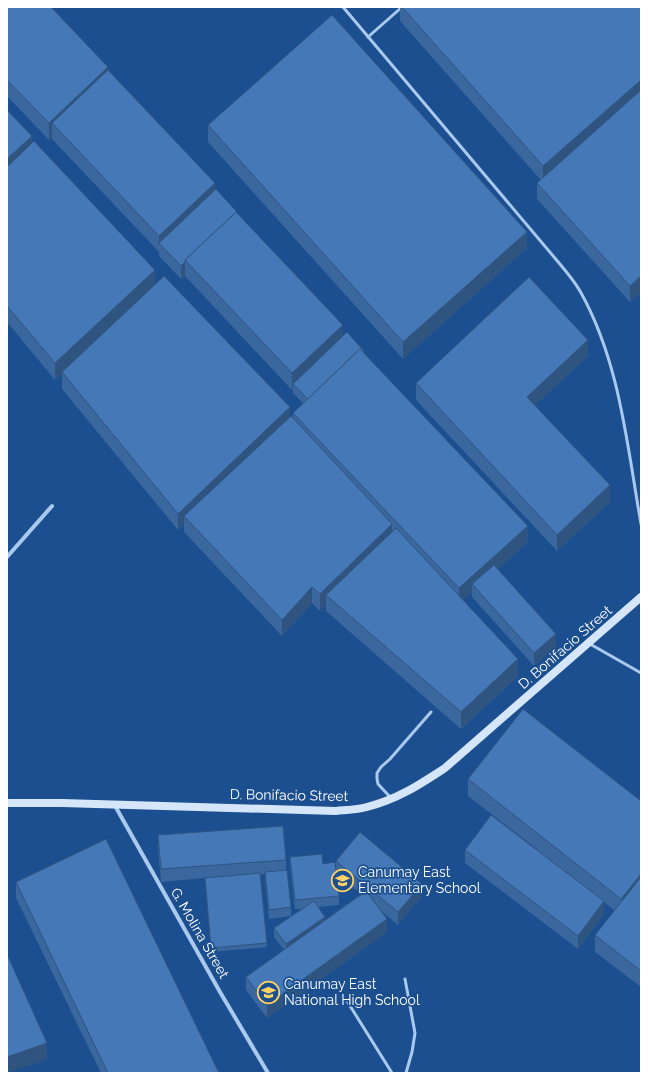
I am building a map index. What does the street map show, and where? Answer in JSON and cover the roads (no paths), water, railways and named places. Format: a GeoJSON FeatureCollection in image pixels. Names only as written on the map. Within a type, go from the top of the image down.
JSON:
{"type":"FeatureCollection","features":[{"type":"Feature","properties":{"kind":"main road","name":"D. Bonifacio Street"},"geometry":{"type":"LineString","coordinates":[[7,803],[114,804],[336,811],[366,808],[392,799],[417,787],[445,768],[641,598]]}},
{"type":"Feature","properties":{"kind":"street"},"geometry":{"type":"LineString","coordinates":[[7,557],[52,506]]}},
{"type":"Feature","properties":{"kind":"street","name":"G. Molina Street"},"geometry":{"type":"LineString","coordinates":[[114,804],[220,992],[268,1073]]}},
{"type":"Feature","properties":{"kind":"lane"},"geometry":{"type":"LineString","coordinates":[[343,7],[549,251],[579,290],[597,326],[610,361],[641,524]]}},
{"type":"Feature","properties":{"kind":"lane"},"geometry":{"type":"LineString","coordinates":[[368,37],[402,7]]}},
{"type":"Feature","properties":{"kind":"lane"},"geometry":{"type":"LineString","coordinates":[[589,643],[641,673]]}},
{"type":"Feature","properties":{"kind":"lane"},"geometry":{"type":"LineString","coordinates":[[392,799],[378,784],[377,773],[431,712]]}},
{"type":"Feature","properties":{"kind":"lane"},"geometry":{"type":"LineString","coordinates":[[405,979],[415,1033],[412,1052],[406,1073]]}},
{"type":"Feature","properties":{"kind":"lane"},"geometry":{"type":"LineString","coordinates":[[347,1001],[392,1073]]}},
{"type":"Feature","properties":{"kind":"place","name":"Canumay East Elementary School"},"geometry":{"type":"Point","coordinates":[343,880]}},
{"type":"Feature","properties":{"kind":"place","name":"Canumay East National High School"},"geometry":{"type":"Point","coordinates":[268,992]}}]}
